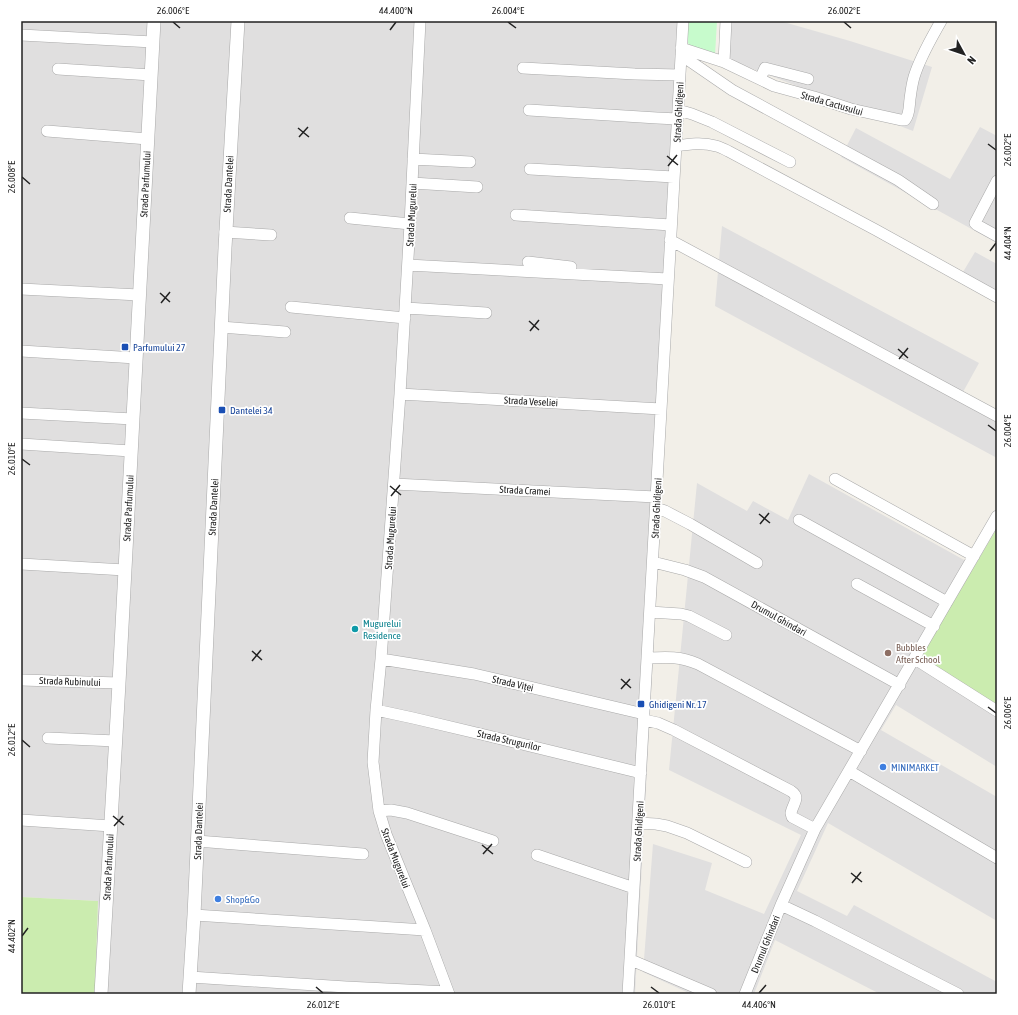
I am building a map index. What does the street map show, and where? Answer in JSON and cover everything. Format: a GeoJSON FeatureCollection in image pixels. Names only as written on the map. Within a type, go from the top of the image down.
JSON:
{"type":"FeatureCollection","features":[{"type":"Feature","properties":{"kind":"street","name":"Strada Parfumului"},"geometry":{"type":"LineString","coordinates":[[101,994],[116,741],[154,21]]}},
{"type":"Feature","properties":{"kind":"street","name":"Strada Dantelei"},"geometry":{"type":"LineString","coordinates":[[189,994],[194,915],[221,327],[238,21]]}},
{"type":"Feature","properties":{"kind":"street","name":"Strada Mugurelui"},"geometry":{"type":"LineString","coordinates":[[420,21],[400,394],[373,762],[379,810],[386,834],[449,993]]}},
{"type":"Feature","properties":{"kind":"street","name":"Strada Ghidigeni"},"geometry":{"type":"LineString","coordinates":[[628,994],[683,21]]}},
{"type":"Feature","properties":{"kind":"street"},"geometry":{"type":"LineString","coordinates":[[724,62],[726,21]]}},
{"type":"Feature","properties":{"kind":"street","name":"Strada Cactusului"},"geometry":{"type":"LineString","coordinates":[[681,52],[724,62],[774,86],[851,109],[905,120],[907,117],[914,77],[920,60],[941,21]]}},
{"type":"Feature","properties":{"kind":"street"},"geometry":{"type":"LineString","coordinates":[[21,35],[153,42]]}},
{"type":"Feature","properties":{"kind":"street"},"geometry":{"type":"LineString","coordinates":[[681,52],[732,90],[892,177],[933,204]]}},
{"type":"Feature","properties":{"kind":"street"},"geometry":{"type":"LineString","coordinates":[[523,68],[680,75]]}},
{"type":"Feature","properties":{"kind":"street","name":"Strada Cactusului"},"geometry":{"type":"LineString","coordinates":[[760,79],[765,68],[808,79]]}},
{"type":"Feature","properties":{"kind":"street"},"geometry":{"type":"LineString","coordinates":[[58,69],[151,75]]}},
{"type":"Feature","properties":{"kind":"street"},"geometry":{"type":"LineString","coordinates":[[529,110],[657,118],[692,114],[712,122],[790,162]]}},
{"type":"Feature","properties":{"kind":"street"},"geometry":{"type":"LineString","coordinates":[[47,131],[148,139]]}},
{"type":"Feature","properties":{"kind":"street"},"geometry":{"type":"LineString","coordinates":[[676,146],[705,144],[728,151],[997,297]]}},
{"type":"Feature","properties":{"kind":"street"},"geometry":{"type":"LineString","coordinates":[[413,159],[470,162]]}},
{"type":"Feature","properties":{"kind":"street"},"geometry":{"type":"LineString","coordinates":[[530,170],[674,177]]}},
{"type":"Feature","properties":{"kind":"street"},"geometry":{"type":"LineString","coordinates":[[997,181],[975,223],[997,236]]}},
{"type":"Feature","properties":{"kind":"street"},"geometry":{"type":"LineString","coordinates":[[412,183],[477,187]]}},
{"type":"Feature","properties":{"kind":"street"},"geometry":{"type":"LineString","coordinates":[[516,215],[671,225]]}},
{"type":"Feature","properties":{"kind":"street"},"geometry":{"type":"LineString","coordinates":[[350,218],[410,224]]}},
{"type":"Feature","properties":{"kind":"street"},"geometry":{"type":"LineString","coordinates":[[226,232],[271,235]]}},
{"type":"Feature","properties":{"kind":"street"},"geometry":{"type":"LineString","coordinates":[[670,240],[997,416]]}},
{"type":"Feature","properties":{"kind":"street"},"geometry":{"type":"LineString","coordinates":[[528,262],[668,276]]}},
{"type":"Feature","properties":{"kind":"street"},"geometry":{"type":"LineString","coordinates":[[408,265],[668,276]]}},
{"type":"Feature","properties":{"kind":"street"},"geometry":{"type":"LineString","coordinates":[[21,289],[139,296]]}},
{"type":"Feature","properties":{"kind":"street"},"geometry":{"type":"LineString","coordinates":[[290,308],[405,313],[486,313]]}},
{"type":"Feature","properties":{"kind":"street"},"geometry":{"type":"LineString","coordinates":[[221,327],[285,332]]}},
{"type":"Feature","properties":{"kind":"street"},"geometry":{"type":"LineString","coordinates":[[21,351],[136,358]]}},
{"type":"Feature","properties":{"kind":"street","name":"Strada Veseliei"},"geometry":{"type":"LineString","coordinates":[[400,394],[661,409]]}},
{"type":"Feature","properties":{"kind":"street"},"geometry":{"type":"LineString","coordinates":[[21,413],[133,419]]}},
{"type":"Feature","properties":{"kind":"street"},"geometry":{"type":"LineString","coordinates":[[21,444],[131,451]]}},
{"type":"Feature","properties":{"kind":"street"},"geometry":{"type":"LineString","coordinates":[[835,479],[974,556]]}},
{"type":"Feature","properties":{"kind":"street","name":"Strada Cramei"},"geometry":{"type":"LineString","coordinates":[[394,484],[656,502]]}},
{"type":"Feature","properties":{"kind":"street"},"geometry":{"type":"LineString","coordinates":[[656,502],[665,511],[757,563]]}},
{"type":"Feature","properties":{"kind":"street","name":"Drumul Ghindari"},"geometry":{"type":"LineString","coordinates":[[745,994],[781,905],[815,829],[997,516]]}},
{"type":"Feature","properties":{"kind":"street"},"geometry":{"type":"LineString","coordinates":[[799,520],[947,602]]}},
{"type":"Feature","properties":{"kind":"street","name":"Drumul Ghindari"},"geometry":{"type":"LineString","coordinates":[[653,562],[685,570],[704,577],[900,685]]}},
{"type":"Feature","properties":{"kind":"street"},"geometry":{"type":"LineString","coordinates":[[21,564],[125,570]]}},
{"type":"Feature","properties":{"kind":"street"},"geometry":{"type":"LineString","coordinates":[[857,584],[934,626]]}},
{"type":"Feature","properties":{"kind":"street"},"geometry":{"type":"LineString","coordinates":[[650,612],[685,615],[696,619],[726,635]]}},
{"type":"Feature","properties":{"kind":"street"},"geometry":{"type":"LineString","coordinates":[[647,658],[676,657],[690,660],[861,751]]}},
{"type":"Feature","properties":{"kind":"street","name":"Strada Viței"},"geometry":{"type":"LineString","coordinates":[[381,659],[474,674],[644,717]]}},
{"type":"Feature","properties":{"kind":"street"},"geometry":{"type":"LineString","coordinates":[[915,659],[997,711]]}},
{"type":"Feature","properties":{"kind":"street","name":"Strada Rubinului"},"geometry":{"type":"LineString","coordinates":[[21,680],[119,683]]}},
{"type":"Feature","properties":{"kind":"street","name":"Strada Strugurilor"},"geometry":{"type":"LineString","coordinates":[[376,710],[474,732],[641,773]]}},
{"type":"Feature","properties":{"kind":"street"},"geometry":{"type":"LineString","coordinates":[[644,717],[674,730],[791,791],[795,794],[796,799],[790,813],[792,817],[815,829]]}},
{"type":"Feature","properties":{"kind":"street"},"geometry":{"type":"LineString","coordinates":[[48,738],[116,741]]}},
{"type":"Feature","properties":{"kind":"street"},"geometry":{"type":"LineString","coordinates":[[849,771],[997,858]]}},
{"type":"Feature","properties":{"kind":"street"},"geometry":{"type":"LineString","coordinates":[[379,810],[391,810],[406,813],[493,841]]}},
{"type":"Feature","properties":{"kind":"street"},"geometry":{"type":"LineString","coordinates":[[21,820],[111,826]]}},
{"type":"Feature","properties":{"kind":"street"},"geometry":{"type":"LineString","coordinates":[[638,823],[667,826],[687,833],[746,862]]}},
{"type":"Feature","properties":{"kind":"street"},"geometry":{"type":"LineString","coordinates":[[197,841],[363,854]]}},
{"type":"Feature","properties":{"kind":"street"},"geometry":{"type":"LineString","coordinates":[[537,855],[634,888]]}},
{"type":"Feature","properties":{"kind":"street"},"geometry":{"type":"LineString","coordinates":[[781,905],[958,994]]}},
{"type":"Feature","properties":{"kind":"street"},"geometry":{"type":"LineString","coordinates":[[194,915],[425,930]]}},
{"type":"Feature","properties":{"kind":"street"},"geometry":{"type":"LineString","coordinates":[[631,960],[711,994]]}},
{"type":"Feature","properties":{"kind":"street"},"geometry":{"type":"LineString","coordinates":[[190,977],[449,993]]}},
{"type":"Feature","properties":{"kind":"shaded area"},"geometry":{"type":"Polygon","coordinates":[[[21,21],[687,21],[635,994],[95,994],[98,901],[21,897],[21,21]]]}},
{"type":"Feature","properties":{"kind":"shaded area"},"geometry":{"type":"Polygon","coordinates":[[[729,21],[780,21],[932,67],[913,131],[727,59],[729,21]]]}},
{"type":"Feature","properties":{"kind":"shaded area"},"geometry":{"type":"Polygon","coordinates":[[[980,127],[997,136],[997,243],[841,157],[856,128],[950,179],[980,127]]]}},
{"type":"Feature","properties":{"kind":"shaded area"},"geometry":{"type":"Polygon","coordinates":[[[722,226],[979,363],[963,392],[997,411],[997,458],[715,306],[722,226]]]}},
{"type":"Feature","properties":{"kind":"shaded area"},"geometry":{"type":"Polygon","coordinates":[[[975,252],[997,264],[997,291],[963,272],[975,252]]]}},
{"type":"Feature","properties":{"kind":"shaded area"},"geometry":{"type":"Polygon","coordinates":[[[809,474],[975,566],[921,657],[997,705],[997,767],[896,705],[881,730],[997,797],[997,921],[828,823],[797,891],[847,916],[854,905],[997,982],[997,994],[880,994],[775,940],[754,994],[691,994],[643,972],[653,844],[712,863],[705,890],[764,914],[801,835],[669,770],[697,483],[747,511],[753,501],[788,520],[809,474]]]}},
{"type":"Feature","properties":{"kind":"green space"},"geometry":{"type":"Polygon","coordinates":[[[688,21],[717,21],[715,55],[690,47],[687,38],[688,21]]]}},
{"type":"Feature","properties":{"kind":"green space"},"geometry":{"type":"Polygon","coordinates":[[[997,528],[997,705],[921,657],[997,528]]]}},
{"type":"Feature","properties":{"kind":"green space"},"geometry":{"type":"Polygon","coordinates":[[[21,897],[98,901],[95,994],[21,994],[21,897]]]}},
{"type":"Feature","properties":{"kind":"place","name":"Parfumului 27"},"geometry":{"type":"Point","coordinates":[125,347]}},
{"type":"Feature","properties":{"kind":"place","name":"Dantelei 34"},"geometry":{"type":"Point","coordinates":[222,410]}},
{"type":"Feature","properties":{"kind":"place","name":"Mugurelui Residence"},"geometry":{"type":"Point","coordinates":[355,629]}},
{"type":"Feature","properties":{"kind":"place","name":"Bubbles After School"},"geometry":{"type":"Point","coordinates":[888,653]}},
{"type":"Feature","properties":{"kind":"place","name":"Ghidigeni Nr. 17"},"geometry":{"type":"Point","coordinates":[641,704]}},
{"type":"Feature","properties":{"kind":"place","name":"MINIMARKET"},"geometry":{"type":"Point","coordinates":[883,767]}},
{"type":"Feature","properties":{"kind":"place","name":"Shop&Go"},"geometry":{"type":"Point","coordinates":[218,899]}}]}
